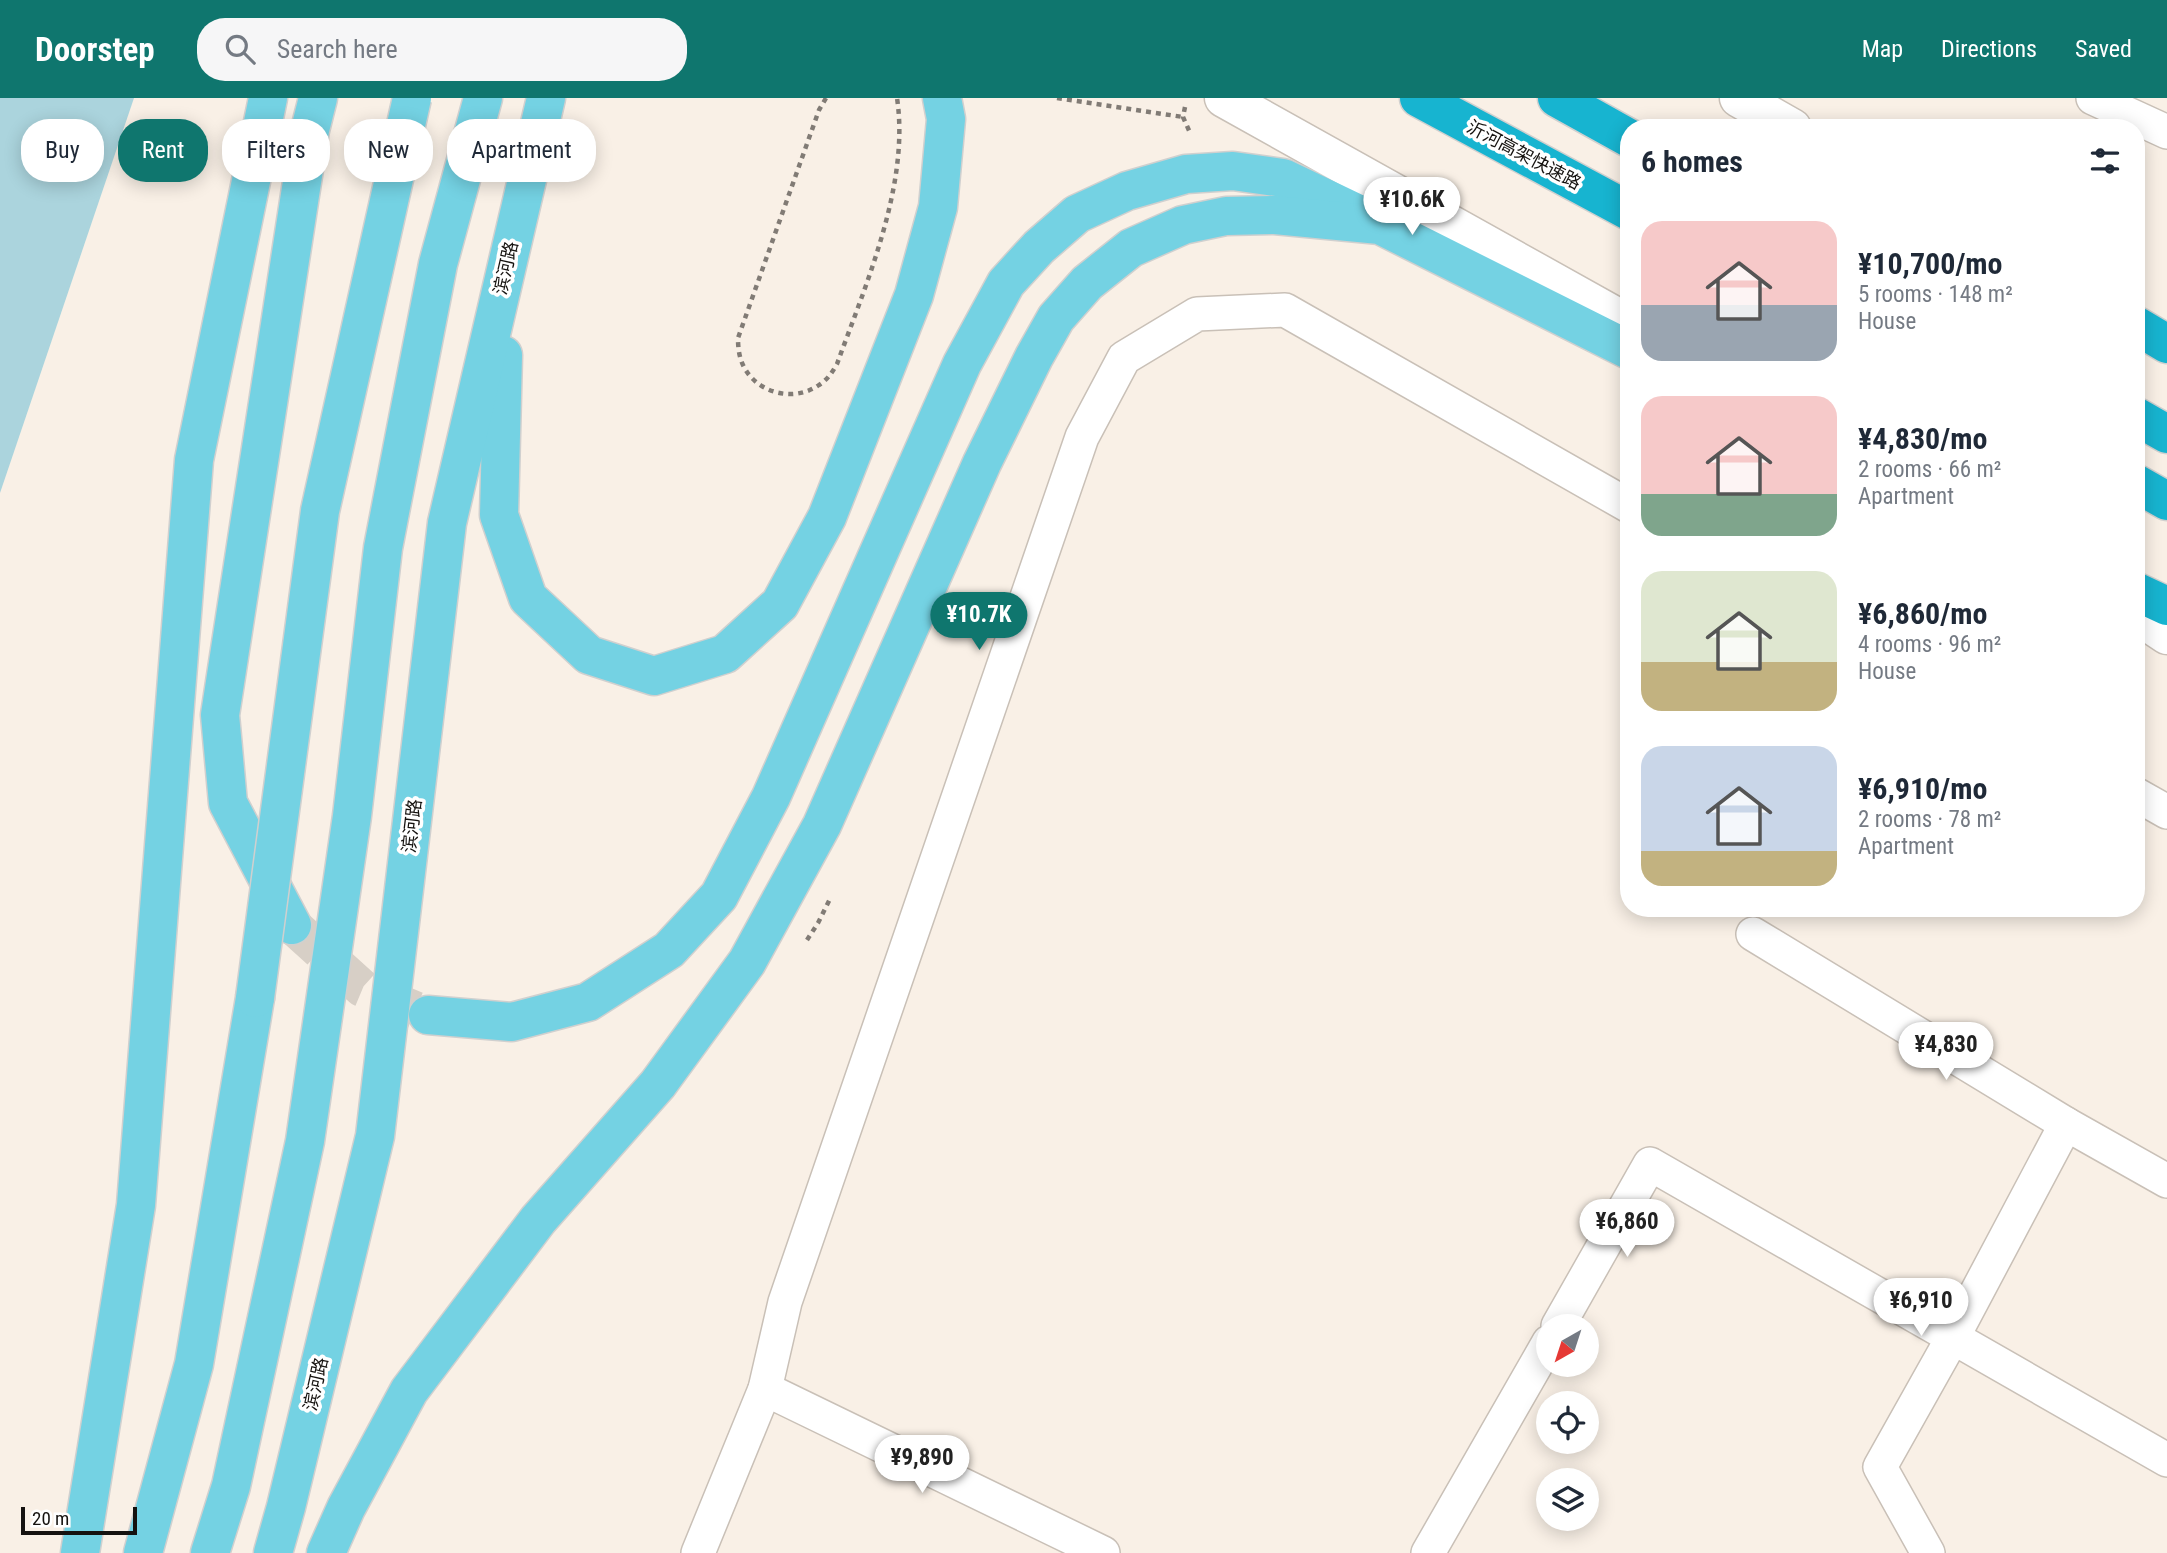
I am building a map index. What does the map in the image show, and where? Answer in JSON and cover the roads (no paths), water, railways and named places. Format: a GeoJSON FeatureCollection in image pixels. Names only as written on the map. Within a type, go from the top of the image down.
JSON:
{"type":"FeatureCollection","features":[{"type":"Feature","properties":{"kind":"highway","name":"沂河高架快速路"},"geometry":{"type":"LineString","coordinates":[[1419,98],[1620,206]]}},
{"type":"Feature","properties":{"kind":"highway"},"geometry":{"type":"LineString","coordinates":[[1557,98],[1620,133]]}},
{"type":"Feature","properties":{"kind":"highway"},"geometry":{"type":"LineString","coordinates":[[2145,331],[2167,344]]}},
{"type":"Feature","properties":{"kind":"highway"},"geometry":{"type":"LineString","coordinates":[[2145,422],[2167,434]]}},
{"type":"Feature","properties":{"kind":"highway"},"geometry":{"type":"LineString","coordinates":[[2145,488],[2167,500]]}},
{"type":"Feature","properties":{"kind":"highway"},"geometry":{"type":"LineString","coordinates":[[2145,596],[2167,606]]}},
{"type":"Feature","properties":{"kind":"main road"},"geometry":{"type":"LineString","coordinates":[[80,1553],[136,1205],[194,460],[268,98]]}},
{"type":"Feature","properties":{"kind":"main road"},"geometry":{"type":"LineString","coordinates":[[292,925],[228,803],[220,715],[310,130],[318,98]]}},
{"type":"Feature","properties":{"kind":"main road"},"geometry":{"type":"LineString","coordinates":[[143,1553],[194,1364],[255,998],[320,511],[412,98]]}},
{"type":"Feature","properties":{"kind":"main road"},"geometry":{"type":"LineString","coordinates":[[210,1553],[230,1486],[305,1141],[352,816],[383,548],[438,264],[483,98]]}},
{"type":"Feature","properties":{"kind":"main road","name":"滨河路"},"geometry":{"type":"LineString","coordinates":[[273,1553],[375,1136],[447,523],[546,98]]}},
{"type":"Feature","properties":{"kind":"main road"},"geometry":{"type":"LineString","coordinates":[[505,275],[499,515],[528,598],[589,655],[654,676],[725,654],[780,604],[832,504],[914,295],[939,207],[946,119],[942,98]]}},
{"type":"Feature","properties":{"kind":"main road"},"geometry":{"type":"LineString","coordinates":[[1224,98],[1620,319]]}},
{"type":"Feature","properties":{"kind":"main road"},"geometry":{"type":"LineString","coordinates":[[1738,98],[1775,119]]}},
{"type":"Feature","properties":{"kind":"main road"},"geometry":{"type":"LineString","coordinates":[[428,1015],[512,1022],[588,1002],[669,950],[719,896],[771,797],[962,364],[1006,283],[1039,247],[1077,214],[1127,191],[1186,174],[1233,171],[1283,178],[1620,345]]}},
{"type":"Feature","properties":{"kind":"main road"},"geometry":{"type":"LineString","coordinates":[[326,1553],[346,1508],[409,1391],[538,1220],[658,1084],[747,962],[822,825],[982,463],[1056,318],[1087,283],[1131,248],[1183,225],[1226,216],[1275,215],[1380,225]]}},
{"type":"Feature","properties":{"kind":"main road"},"geometry":{"type":"LineString","coordinates":[[2145,318],[2167,328]]}},
{"type":"Feature","properties":{"kind":"main road"},"geometry":{"type":"LineString","coordinates":[[2145,620],[2167,635]]}},
{"type":"Feature","properties":{"kind":"street"},"geometry":{"type":"LineString","coordinates":[[2093,98],[2139,119]]}},
{"type":"Feature","properties":{"kind":"street"},"geometry":{"type":"LineString","coordinates":[[2145,122],[2167,132]]}},
{"type":"Feature","properties":{"kind":"street"},"geometry":{"type":"LineString","coordinates":[[698,1553],[765,1389],[785,1302],[1082,437],[1124,358],[1198,314],[1285,310],[1620,501]]}},
{"type":"Feature","properties":{"kind":"street"},"geometry":{"type":"LineString","coordinates":[[2145,799],[2167,812]]}},
{"type":"Feature","properties":{"kind":"street"},"geometry":{"type":"LineString","coordinates":[[1754,934],[2066,1124],[2167,1181]]}},
{"type":"Feature","properties":{"kind":"street"},"geometry":{"type":"LineString","coordinates":[[1928,1553],[1880,1467],[1953,1337],[2066,1124]]}},
{"type":"Feature","properties":{"kind":"street"},"geometry":{"type":"LineString","coordinates":[[1565,1314],[1650,1164],[2167,1460]]}},
{"type":"Feature","properties":{"kind":"street"},"geometry":{"type":"LineString","coordinates":[[1428,1553],[1536,1365]]}},
{"type":"Feature","properties":{"kind":"street"},"geometry":{"type":"LineString","coordinates":[[765,1389],[1100,1552]]}},
{"type":"Feature","properties":{"kind":"water"},"geometry":{"type":"Polygon","coordinates":[[[0,98],[134,98],[127,119],[118,119],[118,145],[0,493],[0,98]]]}},
{"type":"Feature","properties":{"kind":"tunnel"},"geometry":{"type":"LineString","coordinates":[[292,925],[362,988],[422,1013]]}}]}
